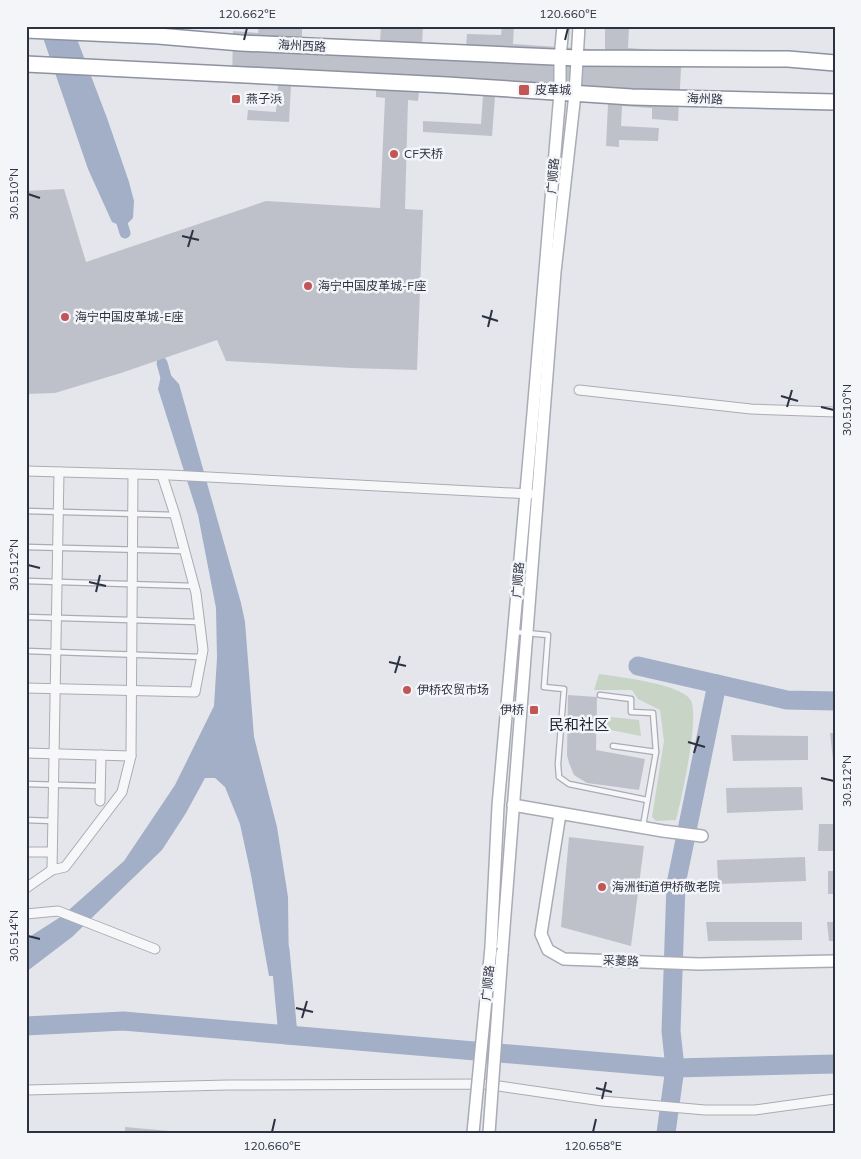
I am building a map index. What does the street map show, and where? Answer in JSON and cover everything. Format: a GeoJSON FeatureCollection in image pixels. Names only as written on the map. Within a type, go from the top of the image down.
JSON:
{"type":"FeatureCollection","features":[{"type":"Feature","properties":{"kind":"highway","name":"海州西路"},"geometry":{"type":"LineString","coordinates":[[31,30],[185,38],[241,43],[577,58]]}},
{"type":"Feature","properties":{"kind":"highway"},"geometry":{"type":"LineString","coordinates":[[577,58],[788,59],[835,63]]}},
{"type":"Feature","properties":{"kind":"highway"},"geometry":{"type":"LineString","coordinates":[[26,64],[447,85],[567,93]]}},
{"type":"Feature","properties":{"kind":"highway","name":"海州路"},"geometry":{"type":"LineString","coordinates":[[567,93],[632,97],[835,102]]}},
{"type":"Feature","properties":{"kind":"main road","name":"广顺路"},"geometry":{"type":"LineString","coordinates":[[563,26],[560,58],[567,93]]}},
{"type":"Feature","properties":{"kind":"main road","name":"广顺路"},"geometry":{"type":"LineString","coordinates":[[497,950],[498,806],[514,632],[532,494],[555,272],[567,93],[577,58],[579,26]]}},
{"type":"Feature","properties":{"kind":"main road","name":"广顺路"},"geometry":{"type":"LineString","coordinates":[[473,1133],[497,950],[513,805],[527,633],[532,494]]}},
{"type":"Feature","properties":{"kind":"main road"},"geometry":{"type":"LineString","coordinates":[[513,805],[642,828],[702,836]]}},
{"type":"Feature","properties":{"kind":"main road","name":"采菱路"},"geometry":{"type":"LineString","coordinates":[[560,814],[541,934],[548,950],[564,959],[699,964],[835,961]]}},
{"type":"Feature","properties":{"kind":"main road"},"geometry":{"type":"LineString","coordinates":[[489,1133],[497,950]]}},
{"type":"Feature","properties":{"kind":"street"},"geometry":{"type":"LineString","coordinates":[[579,390],[751,409],[835,412]]}},
{"type":"Feature","properties":{"kind":"street"},"geometry":{"type":"LineString","coordinates":[[26,470],[166,475],[532,494]]}},
{"type":"Feature","properties":{"kind":"street"},"geometry":{"type":"LineString","coordinates":[[52,870],[59,472]]}},
{"type":"Feature","properties":{"kind":"street"},"geometry":{"type":"LineString","coordinates":[[26,888],[52,870],[65,868],[122,792],[131,756],[133,474]]}},
{"type":"Feature","properties":{"kind":"street"},"geometry":{"type":"LineString","coordinates":[[26,688],[195,692],[202,650],[199,622],[194,586],[166,475]]}},
{"type":"Feature","properties":{"kind":"street"},"geometry":{"type":"LineString","coordinates":[[26,753],[131,756]]}},
{"type":"Feature","properties":{"kind":"street"},"geometry":{"type":"LineString","coordinates":[[100,801],[101,756]]}},
{"type":"Feature","properties":{"kind":"street"},"geometry":{"type":"LineString","coordinates":[[26,852],[52,852]]}},
{"type":"Feature","properties":{"kind":"street"},"geometry":{"type":"LineString","coordinates":[[26,914],[58,911],[155,949]]}},
{"type":"Feature","properties":{"kind":"street"},"geometry":{"type":"LineString","coordinates":[[26,1090],[228,1085],[485,1084],[602,1100],[705,1110],[755,1110],[835,1099]]}},
{"type":"Feature","properties":{"kind":"lane"},"geometry":{"type":"LineString","coordinates":[[26,511],[175,515]]}},
{"type":"Feature","properties":{"kind":"lane"},"geometry":{"type":"LineString","coordinates":[[26,547],[185,551]]}},
{"type":"Feature","properties":{"kind":"lane"},"geometry":{"type":"LineString","coordinates":[[26,581],[194,586]]}},
{"type":"Feature","properties":{"kind":"lane"},"geometry":{"type":"LineString","coordinates":[[26,617],[199,622]]}},
{"type":"Feature","properties":{"kind":"lane"},"geometry":{"type":"LineString","coordinates":[[514,632],[548,635],[544,687],[564,689],[558,764],[559,777],[569,784],[647,800]]}},
{"type":"Feature","properties":{"kind":"lane"},"geometry":{"type":"LineString","coordinates":[[26,651],[201,657]]}},
{"type":"Feature","properties":{"kind":"lane"},"geometry":{"type":"LineString","coordinates":[[600,695],[631,699],[631,712],[653,714],[656,752],[642,828]]}},
{"type":"Feature","properties":{"kind":"lane"},"geometry":{"type":"LineString","coordinates":[[613,746],[656,752]]}},
{"type":"Feature","properties":{"kind":"lane"},"geometry":{"type":"LineString","coordinates":[[26,784],[100,786]]}},
{"type":"Feature","properties":{"kind":"lane"},"geometry":{"type":"LineString","coordinates":[[26,820],[53,821]]}},
{"type":"Feature","properties":{"kind":"green space"},"geometry":{"type":"Polygon","coordinates":[[[599,674],[661,685],[683,693],[690,699],[693,707],[692,738],[686,777],[676,820],[656,821],[652,817],[664,741],[660,710],[638,699],[632,690],[594,690],[599,674]]]}},
{"type":"Feature","properties":{"kind":"green space"},"geometry":{"type":"Polygon","coordinates":[[[602,716],[639,720],[641,736],[601,728],[602,716]]]}},
{"type":"Feature","properties":{"kind":"water"},"geometry":{"type":"Polygon","coordinates":[[[39,26],[72,26],[107,118],[134,201],[133,218],[124,227],[112,222],[88,169],[39,26]]]}},
{"type":"Feature","properties":{"kind":"water"},"geometry":{"type":"Polygon","coordinates":[[[163,367],[179,384],[245,622],[254,737],[277,827],[288,897],[289,975],[269,976],[240,824],[225,787],[215,778],[205,778],[186,813],[162,850],[72,937],[26,972],[26,939],[62,916],[124,861],[175,785],[214,706],[217,658],[216,608],[198,515],[158,389],[163,367]]]}},
{"type":"Feature","properties":{"kind":"building"},"geometry":{"type":"Polygon","coordinates":[[[259,26],[302,26],[302,37],[380,42],[381,26],[423,26],[422,44],[466,47],[467,34],[501,35],[502,26],[514,26],[513,44],[605,50],[605,26],[629,26],[628,48],[682,52],[678,121],[652,119],[652,108],[622,106],[621,126],[659,128],[658,141],[619,140],[619,147],[606,146],[608,104],[495,97],[492,136],[423,132],[423,121],[481,124],[483,96],[419,92],[418,101],[408,100],[405,209],[423,210],[417,370],[226,361],[217,340],[121,373],[55,393],[26,394],[26,191],[64,189],[86,262],[266,201],[380,208],[385,98],[376,97],[376,90],[291,86],[289,122],[247,120],[248,110],[276,112],[278,85],[232,83],[233,31],[258,33],[259,26]]]}},
{"type":"Feature","properties":{"kind":"building"},"geometry":{"type":"Polygon","coordinates":[[[568,695],[597,697],[596,750],[645,759],[639,790],[587,783],[574,775],[567,755],[568,695]]]}},
{"type":"Feature","properties":{"kind":"building"},"geometry":{"type":"Polygon","coordinates":[[[830,733],[835,733],[835,760],[833,760],[830,733]]]}},
{"type":"Feature","properties":{"kind":"building"},"geometry":{"type":"Polygon","coordinates":[[[731,735],[808,736],[808,760],[733,761],[731,735]]]}},
{"type":"Feature","properties":{"kind":"building"},"geometry":{"type":"Polygon","coordinates":[[[802,787],[803,810],[727,813],[726,788],[802,787]]]}},
{"type":"Feature","properties":{"kind":"building"},"geometry":{"type":"Polygon","coordinates":[[[819,824],[835,824],[835,851],[818,851],[819,824]]]}},
{"type":"Feature","properties":{"kind":"building","name":"海洲街道伊桥敬老院"},"geometry":{"type":"Polygon","coordinates":[[[569,837],[644,846],[631,946],[561,927],[569,837]]]}},
{"type":"Feature","properties":{"kind":"building"},"geometry":{"type":"Polygon","coordinates":[[[805,857],[806,881],[718,884],[717,860],[805,857]]]}},
{"type":"Feature","properties":{"kind":"building"},"geometry":{"type":"Polygon","coordinates":[[[828,871],[835,871],[835,894],[828,894],[828,871]]]}},
{"type":"Feature","properties":{"kind":"building"},"geometry":{"type":"Polygon","coordinates":[[[706,922],[802,922],[802,940],[708,941],[706,922]]]}},
{"type":"Feature","properties":{"kind":"building"},"geometry":{"type":"Polygon","coordinates":[[[827,922],[835,922],[835,941],[829,941],[827,922]]]}},
{"type":"Feature","properties":{"kind":"building"},"geometry":{"type":"Polygon","coordinates":[[[125,1127],[169,1131],[169,1133],[125,1133],[125,1127]]]}},
{"type":"Feature","properties":{"kind":"waterway"},"geometry":{"type":"LineString","coordinates":[[119,213],[125,233]]}},
{"type":"Feature","properties":{"kind":"waterway"},"geometry":{"type":"LineString","coordinates":[[162,363],[167,381]]}},
{"type":"Feature","properties":{"kind":"waterway"},"geometry":{"type":"LineString","coordinates":[[638,666],[787,700],[835,701]]}},
{"type":"Feature","properties":{"kind":"waterway"},"geometry":{"type":"LineString","coordinates":[[666,1133],[675,1068],[671,1031],[676,884],[717,684]]}},
{"type":"Feature","properties":{"kind":"waterway"},"geometry":{"type":"LineString","coordinates":[[280,950],[288,1035]]}},
{"type":"Feature","properties":{"kind":"waterway"},"geometry":{"type":"LineString","coordinates":[[26,1026],[123,1021],[675,1068],[835,1064]]}},
{"type":"Feature","properties":{"kind":"place","name":"皮革城"},"geometry":{"type":"Point","coordinates":[524,90]}},
{"type":"Feature","properties":{"kind":"place","name":"燕子浜"},"geometry":{"type":"Point","coordinates":[236,99]}},
{"type":"Feature","properties":{"kind":"place","name":"CF天桥"},"geometry":{"type":"Point","coordinates":[394,154]}},
{"type":"Feature","properties":{"kind":"place","name":"海宁中国皮革城-F座"},"geometry":{"type":"Point","coordinates":[308,286]}},
{"type":"Feature","properties":{"kind":"place","name":"海宁中国皮革城-E座"},"geometry":{"type":"Point","coordinates":[65,317]}},
{"type":"Feature","properties":{"kind":"place","name":"伊桥农贸市场"},"geometry":{"type":"Point","coordinates":[407,690]}},
{"type":"Feature","properties":{"kind":"place","name":"伊桥"},"geometry":{"type":"Point","coordinates":[534,710]}},
{"type":"Feature","properties":{"kind":"place","name":"海洲街道伊桥敬老院"},"geometry":{"type":"Point","coordinates":[602,887]}},
{"type":"Feature","properties":{"kind":"district","name":"民和社区"},"geometry":{"type":"Point","coordinates":[579,725]}}]}
